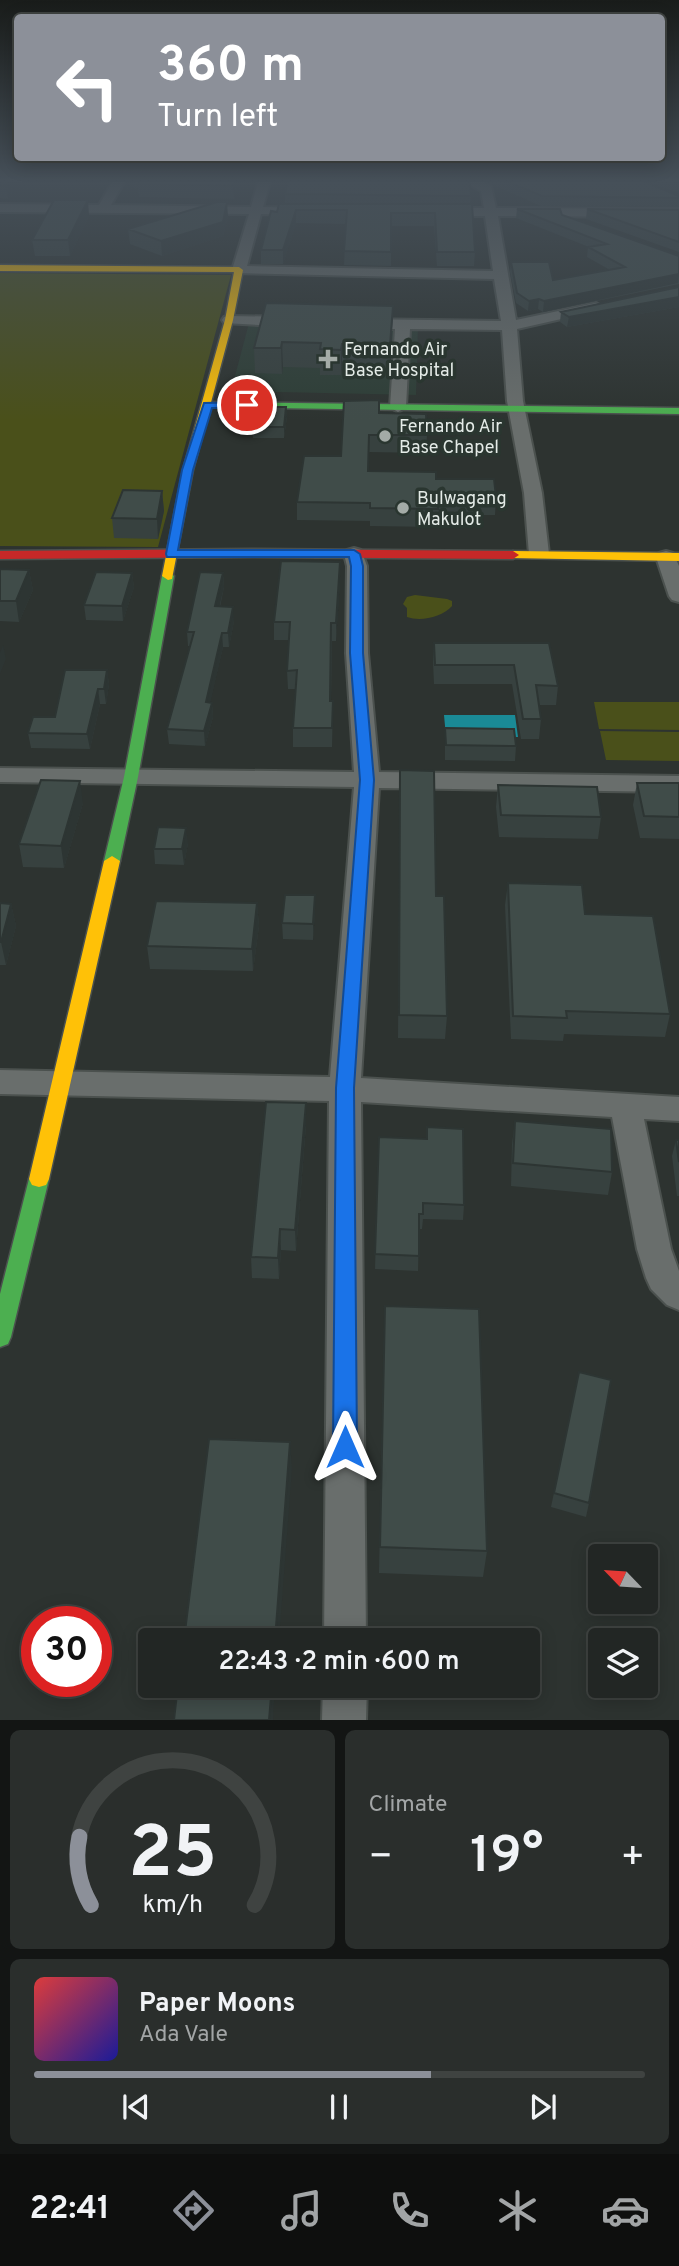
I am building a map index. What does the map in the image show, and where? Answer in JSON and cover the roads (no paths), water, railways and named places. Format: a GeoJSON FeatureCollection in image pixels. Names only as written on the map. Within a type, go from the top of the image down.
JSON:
{"type":"FeatureCollection","features":[{"type":"Feature","properties":{"kind":"street"},"geometry":{"type":"LineString","coordinates":[[0,1336],[62,1085],[131,777],[188,470],[229,320],[242,259]]}},
{"type":"Feature","properties":{"kind":"street"},"geometry":{"type":"LineString","coordinates":[[497,259],[509,326],[516,405],[533,493],[540,554]]}},
{"type":"Feature","properties":{"kind":"street"},"geometry":{"type":"LineString","coordinates":[[0,268],[499,275]]}},
{"type":"Feature","properties":{"kind":"street"},"geometry":{"type":"LineString","coordinates":[[336,323],[509,326],[614,304]]}},
{"type":"Feature","properties":{"kind":"street"},"geometry":{"type":"LineString","coordinates":[[229,320],[310,323]]}},
{"type":"Feature","properties":{"kind":"street"},"geometry":{"type":"LineString","coordinates":[[398,404],[404,326]]}},
{"type":"Feature","properties":{"kind":"street"},"geometry":{"type":"LineString","coordinates":[[208,401],[516,405],[679,403]]}},
{"type":"Feature","properties":{"kind":"street"},"geometry":{"type":"LineString","coordinates":[[516,405],[679,411]]}},
{"type":"Feature","properties":{"kind":"street"},"geometry":{"type":"LineString","coordinates":[[345,1628],[345,1088],[367,780],[357,653],[357,566],[354,554]]}},
{"type":"Feature","properties":{"kind":"street"},"geometry":{"type":"LineString","coordinates":[[0,555],[540,554],[672,557],[679,596]]}},
{"type":"Feature","properties":{"kind":"street"},"geometry":{"type":"LineString","coordinates":[[0,775],[679,784]]}},
{"type":"Feature","properties":{"kind":"street"},"geometry":{"type":"LineString","coordinates":[[0,1083],[345,1088],[679,1109]]}},
{"type":"Feature","properties":{"kind":"street"},"geometry":{"type":"LineString","coordinates":[[626,1106],[654,1249],[663,1278],[679,1294]]}},
{"type":"Feature","properties":{"kind":"street"},"geometry":{"type":"LineString","coordinates":[[344,1720],[345,1698]]}},
{"type":"Feature","properties":{"kind":"water"},"geometry":{"type":"Polygon","coordinates":[[[444,715],[515,715],[518,737],[446,737],[444,715]]]}},
{"type":"Feature","properties":{"kind":"place","name":"Fernando Air Base Hospital"},"geometry":{"type":"Point","coordinates":[328,359]}},
{"type":"Feature","properties":{"kind":"place","name":"Fernando Air Base Chapel"},"geometry":{"type":"Point","coordinates":[385,436]}},
{"type":"Feature","properties":{"kind":"place","name":"Bulwagang Makulot"},"geometry":{"type":"Point","coordinates":[403,508]}}]}
